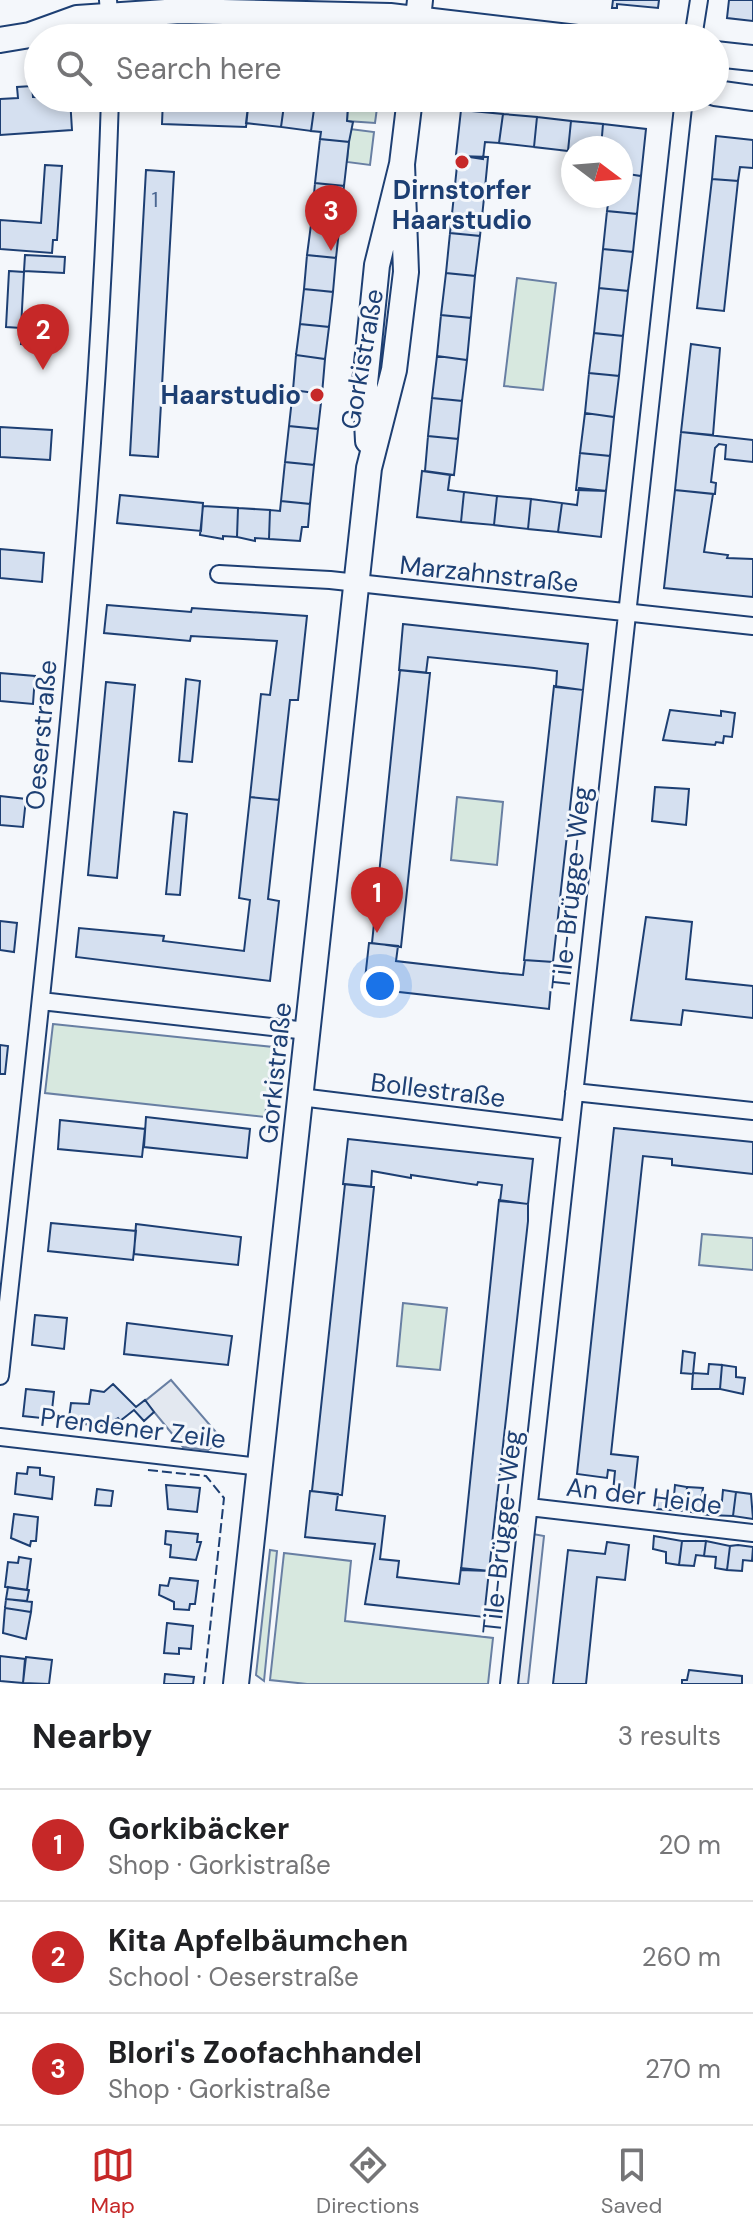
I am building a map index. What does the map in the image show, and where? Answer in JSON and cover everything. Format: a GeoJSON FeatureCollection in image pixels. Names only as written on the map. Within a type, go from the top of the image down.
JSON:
{"type":"FeatureCollection","features":[{"type":"Feature","properties":{"kind":"main road"},"geometry":{"type":"LineString","coordinates":[[59,24],[69,19],[180,11],[418,19],[460,24]]}},
{"type":"Feature","properties":{"kind":"main road"},"geometry":{"type":"LineString","coordinates":[[0,40],[24,38]]}},
{"type":"Feature","properties":{"kind":"main road"},"geometry":{"type":"LineString","coordinates":[[729,55],[753,58]]}},
{"type":"Feature","properties":{"kind":"main road"},"geometry":{"type":"LineString","coordinates":[[729,95],[753,98]]}},
{"type":"Feature","properties":{"kind":"main road","name":"Gorkistraße"},"geometry":{"type":"LineString","coordinates":[[236,1684],[369,468],[394,370],[406,272],[402,164],[408,112]]}},
{"type":"Feature","properties":{"kind":"street"},"geometry":{"type":"LineString","coordinates":[[695,24],[699,0]]}},
{"type":"Feature","properties":{"kind":"street","name":"Oeserstraße"},"geometry":{"type":"LineString","coordinates":[[0,1376],[41,1001],[99,376],[109,112]]}},
{"type":"Feature","properties":{"kind":"street","name":"Tile-Brügge-Weg"},"geometry":{"type":"LineString","coordinates":[[509,1684],[682,112]]}},
{"type":"Feature","properties":{"kind":"street","name":"Marzahnstraße"},"geometry":{"type":"LineString","coordinates":[[219,574],[356,583],[753,626]]}},
{"type":"Feature","properties":{"kind":"street"},"geometry":{"type":"LineString","coordinates":[[41,1001],[307,1031]]}},
{"type":"Feature","properties":{"kind":"street"},"geometry":{"type":"LineString","coordinates":[[574,1092],[753,1111]]}},
{"type":"Feature","properties":{"kind":"street","name":"Bollestraße"},"geometry":{"type":"LineString","coordinates":[[300,1097],[570,1130]]}},
{"type":"Feature","properties":{"kind":"street","name":"Prendener Zeile"},"geometry":{"type":"LineString","coordinates":[[0,1437],[260,1467]]}},
{"type":"Feature","properties":{"kind":"street","name":"An der Heide"},"geometry":{"type":"LineString","coordinates":[[529,1507],[753,1533]]}},
{"type":"Feature","properties":{"kind":"shaded area"},"geometry":{"type":"Polygon","coordinates":[[[161,20],[272,24],[161,24],[161,20]]]}},
{"type":"Feature","properties":{"kind":"shaded area"},"geometry":{"type":"Polygon","coordinates":[[[348,112],[376,112],[375,123],[347,121],[348,112]]]}},
{"type":"Feature","properties":{"kind":"shaded area"},"geometry":{"type":"Polygon","coordinates":[[[350,129],[374,132],[370,165],[347,162],[350,129]]]}},
{"type":"Feature","properties":{"kind":"shaded area"},"geometry":{"type":"Polygon","coordinates":[[[517,278],[556,283],[543,390],[504,386],[517,278]]]}},
{"type":"Feature","properties":{"kind":"shaded area"},"geometry":{"type":"Polygon","coordinates":[[[457,797],[503,802],[497,865],[451,860],[457,797]]]}},
{"type":"Feature","properties":{"kind":"shaded area"},"geometry":{"type":"Polygon","coordinates":[[[53,1024],[273,1047],[265,1117],[45,1093],[53,1024]]]}},
{"type":"Feature","properties":{"kind":"shaded area"},"geometry":{"type":"Polygon","coordinates":[[[702,1234],[753,1238],[753,1270],[699,1265],[702,1234]]]}},
{"type":"Feature","properties":{"kind":"shaded area"},"geometry":{"type":"Polygon","coordinates":[[[403,1303],[447,1308],[440,1370],[397,1366],[403,1303]]]}},
{"type":"Feature","properties":{"kind":"shaded area"},"geometry":{"type":"Polygon","coordinates":[[[171,1380],[222,1439],[208,1450],[183,1447],[145,1401],[171,1380]]]}},
{"type":"Feature","properties":{"kind":"shaded area"},"geometry":{"type":"Polygon","coordinates":[[[533,1534],[544,1536],[528,1684],[516,1684],[533,1534]]]}},
{"type":"Feature","properties":{"kind":"shaded area"},"geometry":{"type":"Polygon","coordinates":[[[270,1550],[277,1551],[264,1681],[256,1675],[270,1550]]]}},
{"type":"Feature","properties":{"kind":"shaded area"},"geometry":{"type":"Polygon","coordinates":[[[284,1553],[351,1561],[345,1621],[493,1638],[488,1684],[307,1684],[270,1680],[284,1553]]]}},
{"type":"Feature","properties":{"kind":"building"},"geometry":{"type":"Polygon","coordinates":[[[613,0],[659,0],[658,8],[617,4],[617,8],[612,8],[613,0]]]}},
{"type":"Feature","properties":{"kind":"building"},"geometry":{"type":"Polygon","coordinates":[[[729,0],[753,0],[753,21],[727,18],[729,0]]]}},
{"type":"Feature","properties":{"kind":"building"},"geometry":{"type":"Polygon","coordinates":[[[17,87],[24,87],[24,112],[71,112],[72,130],[0,135],[0,99],[18,98],[17,87]]]}},
{"type":"Feature","properties":{"kind":"building"},"geometry":{"type":"Polygon","coordinates":[[[162,112],[248,112],[246,127],[162,124],[162,112]]]}},
{"type":"Feature","properties":{"kind":"building"},"geometry":{"type":"Polygon","coordinates":[[[247,112],[283,112],[281,127],[246,123],[247,112]]]}},
{"type":"Feature","properties":{"kind":"building"},"geometry":{"type":"Polygon","coordinates":[[[283,112],[314,112],[311,131],[281,127],[283,112]]]}},
{"type":"Feature","properties":{"kind":"building"},"geometry":{"type":"Polygon","coordinates":[[[314,112],[348,112],[347,121],[353,122],[349,142],[320,139],[321,132],[311,131],[314,112]]]}},
{"type":"Feature","properties":{"kind":"building"},"geometry":{"type":"Polygon","coordinates":[[[461,112],[503,114],[499,143],[485,142],[483,159],[456,155],[461,112]]]}},
{"type":"Feature","properties":{"kind":"building"},"geometry":{"type":"Polygon","coordinates":[[[503,114],[537,117],[534,147],[499,143],[503,114]]]}},
{"type":"Feature","properties":{"kind":"building"},"geometry":{"type":"Polygon","coordinates":[[[537,117],[571,121],[570,136],[561,136],[561,150],[534,147],[537,117]]]}},
{"type":"Feature","properties":{"kind":"building"},"geometry":{"type":"Polygon","coordinates":[[[571,121],[603,124],[602,136],[570,136],[571,121]]]}},
{"type":"Feature","properties":{"kind":"building"},"geometry":{"type":"Polygon","coordinates":[[[603,124],[646,129],[641,176],[633,175],[633,136],[602,136],[603,124]]]}},
{"type":"Feature","properties":{"kind":"building"},"geometry":{"type":"Polygon","coordinates":[[[716,136],[753,140],[753,168],[740,167],[738,181],[712,179],[716,136]]]}},
{"type":"Feature","properties":{"kind":"building"},"geometry":{"type":"Polygon","coordinates":[[[320,139],[349,142],[344,186],[315,183],[320,139]]]}},
{"type":"Feature","properties":{"kind":"building"},"geometry":{"type":"Polygon","coordinates":[[[458,156],[488,157],[484,198],[454,195],[458,156]]]}},
{"type":"Feature","properties":{"kind":"building"},"geometry":{"type":"Polygon","coordinates":[[[45,165],[62,166],[57,240],[53,240],[52,253],[0,249],[0,220],[41,223],[45,165]]]}},
{"type":"Feature","properties":{"kind":"building"},"geometry":{"type":"Polygon","coordinates":[[[146,170],[174,172],[158,457],[130,455],[146,170]]]}},
{"type":"Feature","properties":{"kind":"building"},"geometry":{"type":"Polygon","coordinates":[[[633,175],[641,176],[637,214],[607,211],[607,208],[633,208],[633,175]]]}},
{"type":"Feature","properties":{"kind":"building"},"geometry":{"type":"Polygon","coordinates":[[[712,179],[738,181],[724,311],[697,308],[712,179]]]}},
{"type":"Feature","properties":{"kind":"building"},"geometry":{"type":"Polygon","coordinates":[[[315,183],[344,186],[340,221],[312,217],[315,183]]]}},
{"type":"Feature","properties":{"kind":"building"},"geometry":{"type":"Polygon","coordinates":[[[454,195],[484,198],[480,236],[450,233],[454,195]]]}},
{"type":"Feature","properties":{"kind":"building"},"geometry":{"type":"Polygon","coordinates":[[[607,211],[637,214],[633,252],[603,249],[607,211]]]}},
{"type":"Feature","properties":{"kind":"building"},"geometry":{"type":"Polygon","coordinates":[[[312,217],[340,221],[336,258],[307,255],[312,217]]]}},
{"type":"Feature","properties":{"kind":"building"},"geometry":{"type":"Polygon","coordinates":[[[450,233],[480,236],[475,276],[446,273],[450,233]]]}},
{"type":"Feature","properties":{"kind":"building"},"geometry":{"type":"Polygon","coordinates":[[[603,249],[633,252],[628,291],[599,288],[603,249]]]}},
{"type":"Feature","properties":{"kind":"building"},"geometry":{"type":"Polygon","coordinates":[[[25,255],[65,257],[64,273],[24,271],[25,255]]]}},
{"type":"Feature","properties":{"kind":"building"},"geometry":{"type":"Polygon","coordinates":[[[307,255],[336,258],[333,292],[304,289],[307,255]]]}},
{"type":"Feature","properties":{"kind":"building"},"geometry":{"type":"Polygon","coordinates":[[[9,271],[24,272],[21,328],[6,327],[9,271]]]}},
{"type":"Feature","properties":{"kind":"building"},"geometry":{"type":"Polygon","coordinates":[[[446,273],[475,276],[471,318],[441,315],[446,273]]]}},
{"type":"Feature","properties":{"kind":"building"},"geometry":{"type":"Polygon","coordinates":[[[599,288],[628,291],[623,336],[594,333],[599,288]]]}},
{"type":"Feature","properties":{"kind":"building"},"geometry":{"type":"Polygon","coordinates":[[[304,289],[333,292],[329,327],[300,324],[304,289]]]}},
{"type":"Feature","properties":{"kind":"building"},"geometry":{"type":"Polygon","coordinates":[[[441,315],[471,318],[467,360],[437,356],[441,315]]]}},
{"type":"Feature","properties":{"kind":"building"},"geometry":{"type":"Polygon","coordinates":[[[300,324],[329,327],[325,359],[296,355],[300,324]]]}},
{"type":"Feature","properties":{"kind":"building"},"geometry":{"type":"Polygon","coordinates":[[[22,330],[61,333],[60,348],[21,344],[22,330]]]}},
{"type":"Feature","properties":{"kind":"building"},"geometry":{"type":"Polygon","coordinates":[[[594,333],[623,336],[619,376],[589,373],[594,333]]]}},
{"type":"Feature","properties":{"kind":"building"},"geometry":{"type":"Polygon","coordinates":[[[691,344],[720,348],[713,435],[681,432],[691,344]]]}},
{"type":"Feature","properties":{"kind":"building"},"geometry":{"type":"Polygon","coordinates":[[[296,355],[325,359],[322,394],[293,390],[296,355]]]}},
{"type":"Feature","properties":{"kind":"building"},"geometry":{"type":"Polygon","coordinates":[[[437,356],[467,360],[462,401],[432,398],[437,356]]]}},
{"type":"Feature","properties":{"kind":"building"},"geometry":{"type":"Polygon","coordinates":[[[589,373],[619,376],[614,417],[585,413],[589,373]]]}},
{"type":"Feature","properties":{"kind":"building"},"geometry":{"type":"Polygon","coordinates":[[[293,390],[322,394],[318,429],[289,426],[293,390]]]}},
{"type":"Feature","properties":{"kind":"building"},"geometry":{"type":"Polygon","coordinates":[[[432,398],[462,401],[458,439],[428,436],[432,398]]]}},
{"type":"Feature","properties":{"kind":"building"},"geometry":{"type":"Polygon","coordinates":[[[585,413],[614,417],[610,456],[580,453],[585,413]]]}},
{"type":"Feature","properties":{"kind":"building"},"geometry":{"type":"Polygon","coordinates":[[[289,426],[318,429],[314,465],[285,462],[289,426]]]}},
{"type":"Feature","properties":{"kind":"building"},"geometry":{"type":"Polygon","coordinates":[[[0,427],[52,430],[50,460],[0,457],[0,427]]]}},
{"type":"Feature","properties":{"kind":"building"},"geometry":{"type":"Polygon","coordinates":[[[681,432],[753,440],[753,462],[725,459],[726,445],[719,444],[715,448],[711,482],[716,483],[715,494],[675,490],[681,432]]]}},
{"type":"Feature","properties":{"kind":"building"},"geometry":{"type":"Polygon","coordinates":[[[428,436],[458,439],[454,475],[425,471],[428,436]]]}},
{"type":"Feature","properties":{"kind":"building"},"geometry":{"type":"Polygon","coordinates":[[[580,453],[610,456],[606,491],[576,490],[580,453]]]}},
{"type":"Feature","properties":{"kind":"building"},"geometry":{"type":"Polygon","coordinates":[[[285,462],[314,465],[310,504],[281,501],[285,462]]]}},
{"type":"Feature","properties":{"kind":"building"},"geometry":{"type":"Polygon","coordinates":[[[422,471],[450,475],[448,490],[464,492],[461,522],[417,517],[422,471]]]}},
{"type":"Feature","properties":{"kind":"building"},"geometry":{"type":"Polygon","coordinates":[[[579,488],[606,491],[601,537],[558,532],[562,503],[577,505],[579,488]]]}},
{"type":"Feature","properties":{"kind":"building"},"geometry":{"type":"Polygon","coordinates":[[[675,490],[713,494],[704,552],[728,555],[727,558],[753,559],[753,597],[664,588],[675,490]]]}},
{"type":"Feature","properties":{"kind":"building"},"geometry":{"type":"Polygon","coordinates":[[[464,492],[497,496],[494,525],[461,522],[464,492]]]}},
{"type":"Feature","properties":{"kind":"building"},"geometry":{"type":"Polygon","coordinates":[[[120,495],[203,503],[201,531],[117,523],[120,495]]]}},
{"type":"Feature","properties":{"kind":"building"},"geometry":{"type":"Polygon","coordinates":[[[497,496],[531,499],[528,529],[494,525],[497,496]]]}},
{"type":"Feature","properties":{"kind":"building"},"geometry":{"type":"Polygon","coordinates":[[[531,499],[562,503],[558,532],[528,529],[531,499]]]}},
{"type":"Feature","properties":{"kind":"building"},"geometry":{"type":"Polygon","coordinates":[[[281,501],[310,504],[308,527],[302,527],[300,541],[269,539],[270,510],[280,511],[281,501]]]}},
{"type":"Feature","properties":{"kind":"building"},"geometry":{"type":"Polygon","coordinates":[[[203,506],[238,508],[237,537],[223,536],[223,539],[200,535],[203,506]]]}},
{"type":"Feature","properties":{"kind":"building"},"geometry":{"type":"Polygon","coordinates":[[[238,508],[270,510],[269,539],[255,538],[255,541],[237,537],[238,508]]]}},
{"type":"Feature","properties":{"kind":"building"},"geometry":{"type":"Polygon","coordinates":[[[0,549],[44,553],[42,582],[0,578],[0,549]]]}},
{"type":"Feature","properties":{"kind":"building"},"geometry":{"type":"Polygon","coordinates":[[[107,605],[307,616],[298,700],[290,700],[279,800],[250,797],[261,694],[270,695],[277,641],[191,636],[190,641],[104,633],[107,605]]]}},
{"type":"Feature","properties":{"kind":"building"},"geometry":{"type":"Polygon","coordinates":[[[403,624],[588,644],[583,690],[556,687],[557,671],[534,668],[428,657],[426,673],[399,670],[403,624]]]}},
{"type":"Feature","properties":{"kind":"building"},"geometry":{"type":"Polygon","coordinates":[[[400,670],[430,673],[401,947],[372,943],[400,670]]]}},
{"type":"Feature","properties":{"kind":"building"},"geometry":{"type":"Polygon","coordinates":[[[0,673],[35,676],[33,704],[0,701],[0,673]]]}},
{"type":"Feature","properties":{"kind":"building"},"geometry":{"type":"Polygon","coordinates":[[[186,679],[200,681],[192,762],[179,761],[186,679]]]}},
{"type":"Feature","properties":{"kind":"building"},"geometry":{"type":"Polygon","coordinates":[[[106,682],[135,685],[117,878],[88,875],[106,682]]]}},
{"type":"Feature","properties":{"kind":"building"},"geometry":{"type":"Polygon","coordinates":[[[554,686],[583,690],[553,962],[524,960],[554,686]]]}},
{"type":"Feature","properties":{"kind":"building"},"geometry":{"type":"Polygon","coordinates":[[[670,710],[721,716],[721,711],[735,713],[732,737],[724,736],[723,743],[716,742],[715,745],[663,740],[670,710]]]}},
{"type":"Feature","properties":{"kind":"building"},"geometry":{"type":"Polygon","coordinates":[[[655,787],[689,789],[686,825],[652,821],[655,787]]]}},
{"type":"Feature","properties":{"kind":"building"},"geometry":{"type":"Polygon","coordinates":[[[0,796],[26,799],[23,827],[0,825],[0,796]]]}},
{"type":"Feature","properties":{"kind":"building"},"geometry":{"type":"Polygon","coordinates":[[[250,797],[279,800],[268,899],[279,901],[270,981],[76,957],[79,928],[164,936],[163,941],[244,951],[250,900],[239,898],[250,797]]]}},
{"type":"Feature","properties":{"kind":"building"},"geometry":{"type":"Polygon","coordinates":[[[174,812],[187,814],[180,895],[166,894],[174,812]]]}},
{"type":"Feature","properties":{"kind":"building"},"geometry":{"type":"Polygon","coordinates":[[[646,917],[692,922],[686,979],[753,986],[753,1018],[683,1010],[681,1025],[631,1020],[646,917]]]}},
{"type":"Feature","properties":{"kind":"building"},"geometry":{"type":"Polygon","coordinates":[[[0,921],[17,923],[14,952],[0,950],[0,921]]]}},
{"type":"Feature","properties":{"kind":"building"},"geometry":{"type":"Polygon","coordinates":[[[369,943],[398,946],[396,961],[500,973],[523,975],[525,960],[553,962],[549,1009],[364,988],[369,943]]]}},
{"type":"Feature","properties":{"kind":"building"},"geometry":{"type":"Polygon","coordinates":[[[0,1045],[8,1046],[5,1074],[0,1074],[0,1045]]]}},
{"type":"Feature","properties":{"kind":"building"},"geometry":{"type":"Polygon","coordinates":[[[146,1117],[250,1129],[247,1158],[144,1147],[146,1117]]]}},
{"type":"Feature","properties":{"kind":"building"},"geometry":{"type":"Polygon","coordinates":[[[60,1120],[145,1129],[142,1157],[58,1149],[60,1120]]]}},
{"type":"Feature","properties":{"kind":"building"},"geometry":{"type":"Polygon","coordinates":[[[614,1128],[753,1142],[753,1174],[672,1165],[672,1159],[643,1156],[611,1454],[638,1457],[634,1493],[613,1492],[615,1471],[608,1470],[607,1478],[577,1474],[614,1128]]]}},
{"type":"Feature","properties":{"kind":"building"},"geometry":{"type":"Polygon","coordinates":[[[348,1139],[533,1159],[528,1204],[500,1201],[502,1185],[478,1182],[477,1185],[372,1171],[371,1187],[343,1184],[348,1139]]]}},
{"type":"Feature","properties":{"kind":"building"},"geometry":{"type":"Polygon","coordinates":[[[345,1184],[374,1187],[342,1495],[312,1491],[345,1184]]]}},
{"type":"Feature","properties":{"kind":"building"},"geometry":{"type":"Polygon","coordinates":[[[499,1200],[528,1204],[528,1221],[489,1571],[461,1570],[499,1200]]]}},
{"type":"Feature","properties":{"kind":"building"},"geometry":{"type":"Polygon","coordinates":[[[51,1223],[136,1231],[133,1260],[48,1251],[51,1223]]]}},
{"type":"Feature","properties":{"kind":"building"},"geometry":{"type":"Polygon","coordinates":[[[136,1224],[241,1237],[238,1265],[134,1254],[136,1224]]]}},
{"type":"Feature","properties":{"kind":"building"},"geometry":{"type":"Polygon","coordinates":[[[35,1315],[67,1318],[64,1349],[32,1345],[35,1315]]]}},
{"type":"Feature","properties":{"kind":"building"},"geometry":{"type":"Polygon","coordinates":[[[127,1323],[232,1336],[228,1365],[124,1354],[127,1323]]]}},
{"type":"Feature","properties":{"kind":"building"},"geometry":{"type":"Polygon","coordinates":[[[683,1351],[695,1353],[693,1374],[681,1373],[683,1351]]]}},
{"type":"Feature","properties":{"kind":"building"},"geometry":{"type":"Polygon","coordinates":[[[709,1364],[722,1365],[720,1389],[692,1389],[693,1373],[708,1374],[709,1364]]]}},
{"type":"Feature","properties":{"kind":"building"},"geometry":{"type":"Polygon","coordinates":[[[722,1365],[736,1367],[736,1377],[745,1378],[743,1394],[720,1389],[722,1365]]]}},
{"type":"Feature","properties":{"kind":"building"},"geometry":{"type":"Polygon","coordinates":[[[113,1384],[136,1407],[145,1400],[154,1412],[144,1421],[134,1410],[120,1421],[118,1418],[104,1426],[83,1424],[83,1419],[69,1418],[71,1403],[89,1404],[91,1390],[104,1392],[113,1384]]]}},
{"type":"Feature","properties":{"kind":"building"},"geometry":{"type":"Polygon","coordinates":[[[26,1389],[54,1392],[51,1419],[23,1416],[26,1389]]]}},
{"type":"Feature","properties":{"kind":"building"},"geometry":{"type":"Polygon","coordinates":[[[28,1467],[40,1468],[40,1475],[54,1477],[52,1499],[15,1494],[17,1473],[27,1474],[28,1467]]]}},
{"type":"Feature","properties":{"kind":"building"},"geometry":{"type":"Polygon","coordinates":[[[166,1485],[200,1488],[197,1512],[168,1509],[166,1485]]]}},
{"type":"Feature","properties":{"kind":"building"},"geometry":{"type":"Polygon","coordinates":[[[675,1485],[687,1487],[685,1511],[657,1509],[659,1495],[674,1496],[675,1485]]]}},
{"type":"Feature","properties":{"kind":"building"},"geometry":{"type":"Polygon","coordinates":[[[687,1487],[703,1488],[701,1499],[710,1500],[709,1515],[685,1511],[687,1487]]]}},
{"type":"Feature","properties":{"kind":"building"},"geometry":{"type":"Polygon","coordinates":[[[97,1489],[113,1491],[111,1506],[95,1505],[97,1489]]]}},
{"type":"Feature","properties":{"kind":"building"},"geometry":{"type":"Polygon","coordinates":[[[723,1490],[736,1492],[733,1516],[709,1515],[710,1500],[722,1501],[723,1490]]]}},
{"type":"Feature","properties":{"kind":"building"},"geometry":{"type":"Polygon","coordinates":[[[310,1491],[338,1494],[336,1510],[385,1516],[380,1559],[399,1561],[397,1577],[459,1584],[461,1568],[489,1571],[484,1617],[365,1604],[375,1544],[305,1537],[310,1491]]]}},
{"type":"Feature","properties":{"kind":"building"},"geometry":{"type":"Polygon","coordinates":[[[736,1492],[751,1494],[753,1519],[733,1516],[736,1492]]]}},
{"type":"Feature","properties":{"kind":"building"},"geometry":{"type":"Polygon","coordinates":[[[14,1514],[38,1517],[36,1541],[31,1541],[30,1546],[11,1538],[14,1514]]]}},
{"type":"Feature","properties":{"kind":"building"},"geometry":{"type":"Polygon","coordinates":[[[166,1531],[198,1534],[197,1542],[201,1542],[196,1560],[170,1557],[171,1545],[165,1544],[166,1531]]]}},
{"type":"Feature","properties":{"kind":"building"},"geometry":{"type":"Polygon","coordinates":[[[654,1536],[682,1541],[679,1565],[666,1563],[666,1552],[653,1549],[654,1536]]]}},
{"type":"Feature","properties":{"kind":"building"},"geometry":{"type":"Polygon","coordinates":[[[682,1541],[706,1541],[704,1556],[696,1555],[694,1566],[679,1565],[682,1541]]]}},
{"type":"Feature","properties":{"kind":"building"},"geometry":{"type":"Polygon","coordinates":[[[706,1541],[730,1546],[727,1570],[715,1568],[716,1557],[704,1556],[706,1541]]]}},
{"type":"Feature","properties":{"kind":"building"},"geometry":{"type":"Polygon","coordinates":[[[607,1542],[629,1545],[625,1580],[597,1577],[586,1684],[553,1684],[568,1550],[605,1554],[607,1542]]]}},
{"type":"Feature","properties":{"kind":"building"},"geometry":{"type":"Polygon","coordinates":[[[730,1546],[753,1547],[752,1561],[743,1560],[742,1571],[727,1570],[730,1546]]]}},
{"type":"Feature","properties":{"kind":"building"},"geometry":{"type":"Polygon","coordinates":[[[19,1557],[31,1559],[27,1590],[5,1587],[8,1562],[18,1563],[19,1557]]]}},
{"type":"Feature","properties":{"kind":"building"},"geometry":{"type":"Polygon","coordinates":[[[170,1578],[198,1581],[195,1604],[190,1604],[189,1610],[174,1609],[174,1602],[159,1595],[160,1585],[168,1586],[170,1578]]]}},
{"type":"Feature","properties":{"kind":"building"},"geometry":{"type":"Polygon","coordinates":[[[8,1587],[29,1590],[27,1601],[6,1599],[8,1587]]]}},
{"type":"Feature","properties":{"kind":"building"},"geometry":{"type":"Polygon","coordinates":[[[6,1599],[32,1602],[31,1612],[5,1608],[6,1599]]]}},
{"type":"Feature","properties":{"kind":"building"},"geometry":{"type":"Polygon","coordinates":[[[5,1608],[31,1612],[26,1639],[3,1633],[5,1608]]]}},
{"type":"Feature","properties":{"kind":"building"},"geometry":{"type":"Polygon","coordinates":[[[167,1623],[193,1626],[191,1649],[179,1648],[179,1654],[164,1653],[167,1623]]]}},
{"type":"Feature","properties":{"kind":"building"},"geometry":{"type":"Polygon","coordinates":[[[0,1656],[25,1659],[23,1683],[0,1681],[0,1656]]]}},
{"type":"Feature","properties":{"kind":"building"},"geometry":{"type":"Polygon","coordinates":[[[26,1657],[52,1660],[49,1684],[23,1683],[26,1657]]]}},
{"type":"Feature","properties":{"kind":"building"},"geometry":{"type":"Polygon","coordinates":[[[689,1670],[742,1676],[742,1684],[682,1684],[682,1680],[687,1680],[689,1670]]]}},
{"type":"Feature","properties":{"kind":"building"},"geometry":{"type":"Polygon","coordinates":[[[165,1674],[194,1677],[193,1684],[164,1684],[165,1674]]]}},
{"type":"Feature","properties":{"kind":"fence"},"geometry":{"type":"LineString","coordinates":[[148,1470],[206,1476],[224,1498],[204,1684]]}},
{"type":"Feature","properties":{"kind":"place","name":"Dirnstorfer Haarstudio"},"geometry":{"type":"Point","coordinates":[462,162]}},
{"type":"Feature","properties":{"kind":"place","name":"Blori's Zoofachhandel"},"geometry":{"type":"Point","coordinates":[331,251]}},
{"type":"Feature","properties":{"kind":"place","name":"Kita Apfelbäumchen"},"geometry":{"type":"Point","coordinates":[43,370]}},
{"type":"Feature","properties":{"kind":"place","name":"Haarstudio"},"geometry":{"type":"Point","coordinates":[317,395]}},
{"type":"Feature","properties":{"kind":"place","name":"Gorkibäcker"},"geometry":{"type":"Point","coordinates":[377,933]}}]}
